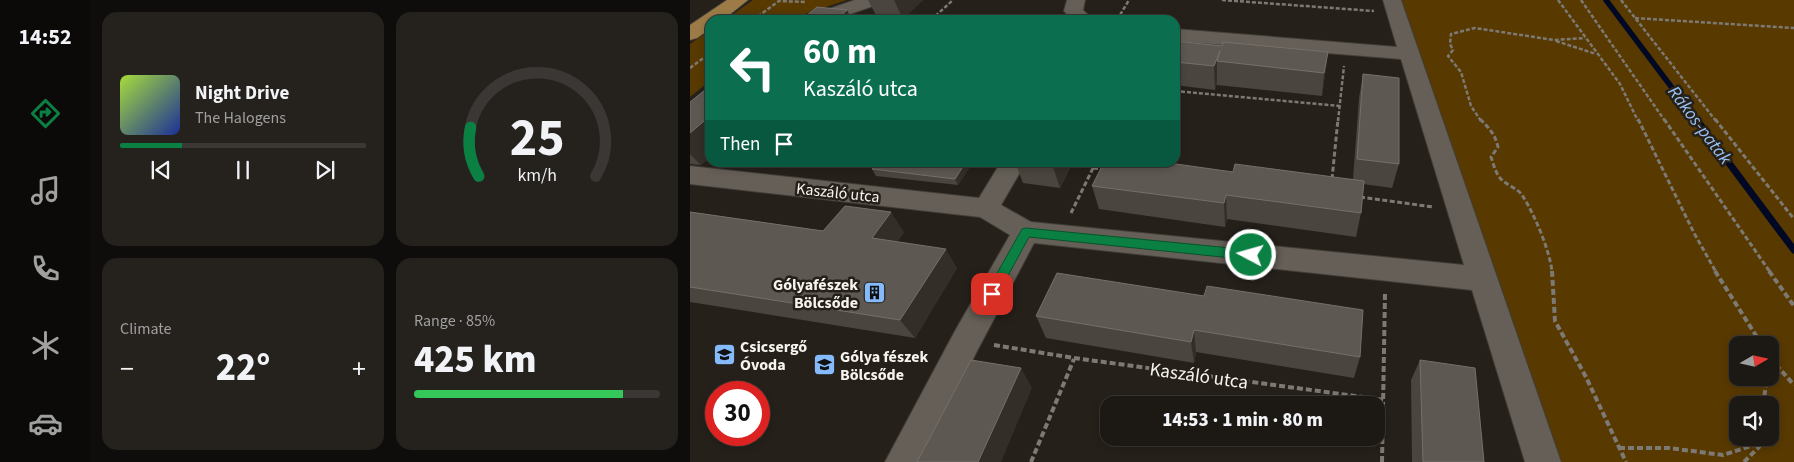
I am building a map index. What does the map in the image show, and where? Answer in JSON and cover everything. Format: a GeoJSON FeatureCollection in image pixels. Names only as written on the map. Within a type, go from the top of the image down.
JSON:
{"type":"FeatureCollection","features":[{"type":"Feature","properties":{"kind":"main road"},"geometry":{"type":"LineString","coordinates":[[717,15],[739,0]]}},
{"type":"Feature","properties":{"kind":"main road"},"geometry":{"type":"LineString","coordinates":[[690,34],[705,24]]}},
{"type":"Feature","properties":{"kind":"street"},"geometry":{"type":"LineString","coordinates":[[831,15],[872,0]]}},
{"type":"Feature","properties":{"kind":"street"},"geometry":{"type":"LineString","coordinates":[[1076,0],[1072,12],[1076,15]]}},
{"type":"Feature","properties":{"kind":"street"},"geometry":{"type":"LineString","coordinates":[[1395,6],[1543,462]]}},
{"type":"Feature","properties":{"kind":"street"},"geometry":{"type":"LineString","coordinates":[[1180,35],[1410,54]]}},
{"type":"Feature","properties":{"kind":"street"},"geometry":{"type":"LineString","coordinates":[[986,208],[1011,167]]}},
{"type":"Feature","properties":{"kind":"street","name":"Kaszáló utca"},"geometry":{"type":"LineString","coordinates":[[690,175],[986,208],[1026,232],[1484,279]]}},
{"type":"Feature","properties":{"kind":"street"},"geometry":{"type":"LineString","coordinates":[[903,462],[966,341],[1026,232]]}},
{"type":"Feature","properties":{"kind":"path"},"geometry":{"type":"LineString","coordinates":[[760,15],[779,0],[829,3],[822,15]]}},
{"type":"Feature","properties":{"kind":"path"},"geometry":{"type":"LineString","coordinates":[[936,15],[953,0]]}},
{"type":"Feature","properties":{"kind":"path"},"geometry":{"type":"LineString","coordinates":[[1120,15],[1129,0]]}},
{"type":"Feature","properties":{"kind":"path"},"geometry":{"type":"LineString","coordinates":[[1222,0],[1310,6],[1395,6]]}},
{"type":"Feature","properties":{"kind":"path"},"geometry":{"type":"LineString","coordinates":[[1310,6],[1311,0]]}},
{"type":"Feature","properties":{"kind":"path"},"geometry":{"type":"LineString","coordinates":[[1558,0],[1630,101],[1656,160],[1694,233],[1727,291],[1756,336]]}},
{"type":"Feature","properties":{"kind":"path"},"geometry":{"type":"LineString","coordinates":[[1581,0],[1794,306]]}},
{"type":"Feature","properties":{"kind":"path"},"geometry":{"type":"LineString","coordinates":[[1621,0],[1794,219]]}},
{"type":"Feature","properties":{"kind":"path"},"geometry":{"type":"LineString","coordinates":[[1635,18],[1794,28]]}},
{"type":"Feature","properties":{"kind":"path"},"geometry":{"type":"LineString","coordinates":[[1596,54],[1554,40],[1474,28],[1451,34],[1450,44],[1453,50],[1448,56],[1462,72],[1466,92],[1476,116],[1489,126],[1496,137],[1498,148],[1491,157],[1496,172],[1502,180],[1521,194],[1536,224],[1551,263],[1555,321],[1586,377],[1626,462]]}},
{"type":"Feature","properties":{"kind":"path"},"geometry":{"type":"LineString","coordinates":[[1554,40],[1585,38]]}},
{"type":"Feature","properties":{"kind":"path"},"geometry":{"type":"LineString","coordinates":[[1331,183],[1346,49]]}},
{"type":"Feature","properties":{"kind":"path"},"geometry":{"type":"LineString","coordinates":[[690,68],[705,57]]}},
{"type":"Feature","properties":{"kind":"path"},"geometry":{"type":"LineString","coordinates":[[1180,91],[1340,106]]}},
{"type":"Feature","properties":{"kind":"path"},"geometry":{"type":"LineString","coordinates":[[1059,236],[1093,168],[1103,169]]}},
{"type":"Feature","properties":{"kind":"path"},"geometry":{"type":"LineString","coordinates":[[1358,196],[1462,211]]}},
{"type":"Feature","properties":{"kind":"path"},"geometry":{"type":"LineString","coordinates":[[1384,396],[1385,268]]}},
{"type":"Feature","properties":{"kind":"path","name":"Kaszáló utca"},"geometry":{"type":"LineString","coordinates":[[966,341],[1074,358],[1354,396]]}},
{"type":"Feature","properties":{"kind":"path"},"geometry":{"type":"LineString","coordinates":[[1031,462],[1074,358]]}},
{"type":"Feature","properties":{"kind":"path"},"geometry":{"type":"LineString","coordinates":[[1779,368],[1794,385]]}},
{"type":"Feature","properties":{"kind":"path"},"geometry":{"type":"LineString","coordinates":[[1382,462],[1383,446]]}},
{"type":"Feature","properties":{"kind":"path"},"geometry":{"type":"LineString","coordinates":[[1620,448],[1669,448],[1723,455],[1751,446]]}},
{"type":"Feature","properties":{"kind":"path"},"geometry":{"type":"LineString","coordinates":[[1744,462],[1759,446]]}},
{"type":"Feature","properties":{"kind":"shaded area"},"geometry":{"type":"Polygon","coordinates":[[[753,0],[847,0],[802,15],[732,15],[753,0]]]}},
{"type":"Feature","properties":{"kind":"shaded area"},"geometry":{"type":"Polygon","coordinates":[[[1399,0],[1794,0],[1794,462],[1557,462],[1399,0]]]}},
{"type":"Feature","properties":{"kind":"shaded area"},"geometry":{"type":"Polygon","coordinates":[[[705,34],[705,85],[690,97],[690,44],[705,34]]]}},
{"type":"Feature","properties":{"kind":"building"},"geometry":{"type":"Polygon","coordinates":[[[817,7],[847,10],[842,15],[807,15],[817,7]]]}},
{"type":"Feature","properties":{"kind":"building"},"geometry":{"type":"Polygon","coordinates":[[[1180,42],[1222,46],[1223,42],[1328,52],[1324,73],[1217,61],[1220,51],[1214,66],[1180,63],[1180,42]]]}},
{"type":"Feature","properties":{"kind":"building"},"geometry":{"type":"Polygon","coordinates":[[[1363,74],[1399,78],[1399,164],[1357,159],[1363,74]]]}},
{"type":"Feature","properties":{"kind":"building"},"geometry":{"type":"Polygon","coordinates":[[[705,90],[705,120],[690,133],[690,102],[705,90]]]}},
{"type":"Feature","properties":{"kind":"building"},"geometry":{"type":"Polygon","coordinates":[[[1235,164],[1364,181],[1361,213],[1226,195],[1224,203],[1092,186],[1102,167],[1180,167],[1180,165],[1233,172],[1235,164]]]}},
{"type":"Feature","properties":{"kind":"building"},"geometry":{"type":"Polygon","coordinates":[[[874,167],[963,167],[955,179],[872,169],[874,167]]]}},
{"type":"Feature","properties":{"kind":"building"},"geometry":{"type":"Polygon","coordinates":[[[845,206],[891,212],[872,238],[946,249],[900,320],[690,287],[690,212],[823,231],[845,206]]]}},
{"type":"Feature","properties":{"kind":"building"},"geometry":{"type":"Polygon","coordinates":[[[1057,273],[1204,296],[1207,286],[1363,310],[1360,357],[1194,330],[1191,342],[1036,316],[1057,273]]]}},
{"type":"Feature","properties":{"kind":"building"},"geometry":{"type":"Polygon","coordinates":[[[971,360],[1021,368],[978,462],[917,462],[971,360]]]}},
{"type":"Feature","properties":{"kind":"building"},"geometry":{"type":"Polygon","coordinates":[[[1420,360],[1475,368],[1484,462],[1423,462],[1420,360]]]}},
{"type":"Feature","properties":{"kind":"waterway","name":"Rákos-patak"},"geometry":{"type":"LineString","coordinates":[[1606,0],[1697,121]]}},
{"type":"Feature","properties":{"kind":"waterway","name":"Rákos-patak"},"geometry":{"type":"LineString","coordinates":[[1696,119],[1794,250]]}},
{"type":"Feature","properties":{"kind":"place","name":"Gólyafészek Bölcsőde"},"geometry":{"type":"Point","coordinates":[874,293]}},
{"type":"Feature","properties":{"kind":"place","name":"Csicsergő Óvoda"},"geometry":{"type":"Point","coordinates":[724,355]}},
{"type":"Feature","properties":{"kind":"place","name":"Gólya fészek Bölcsőde"},"geometry":{"type":"Point","coordinates":[824,365]}},
{"type":"Feature","properties":{"kind":"route"},"geometry":{"type":"LineString","coordinates":[[992,294],[1026,232],[1251,255]]}}]}
